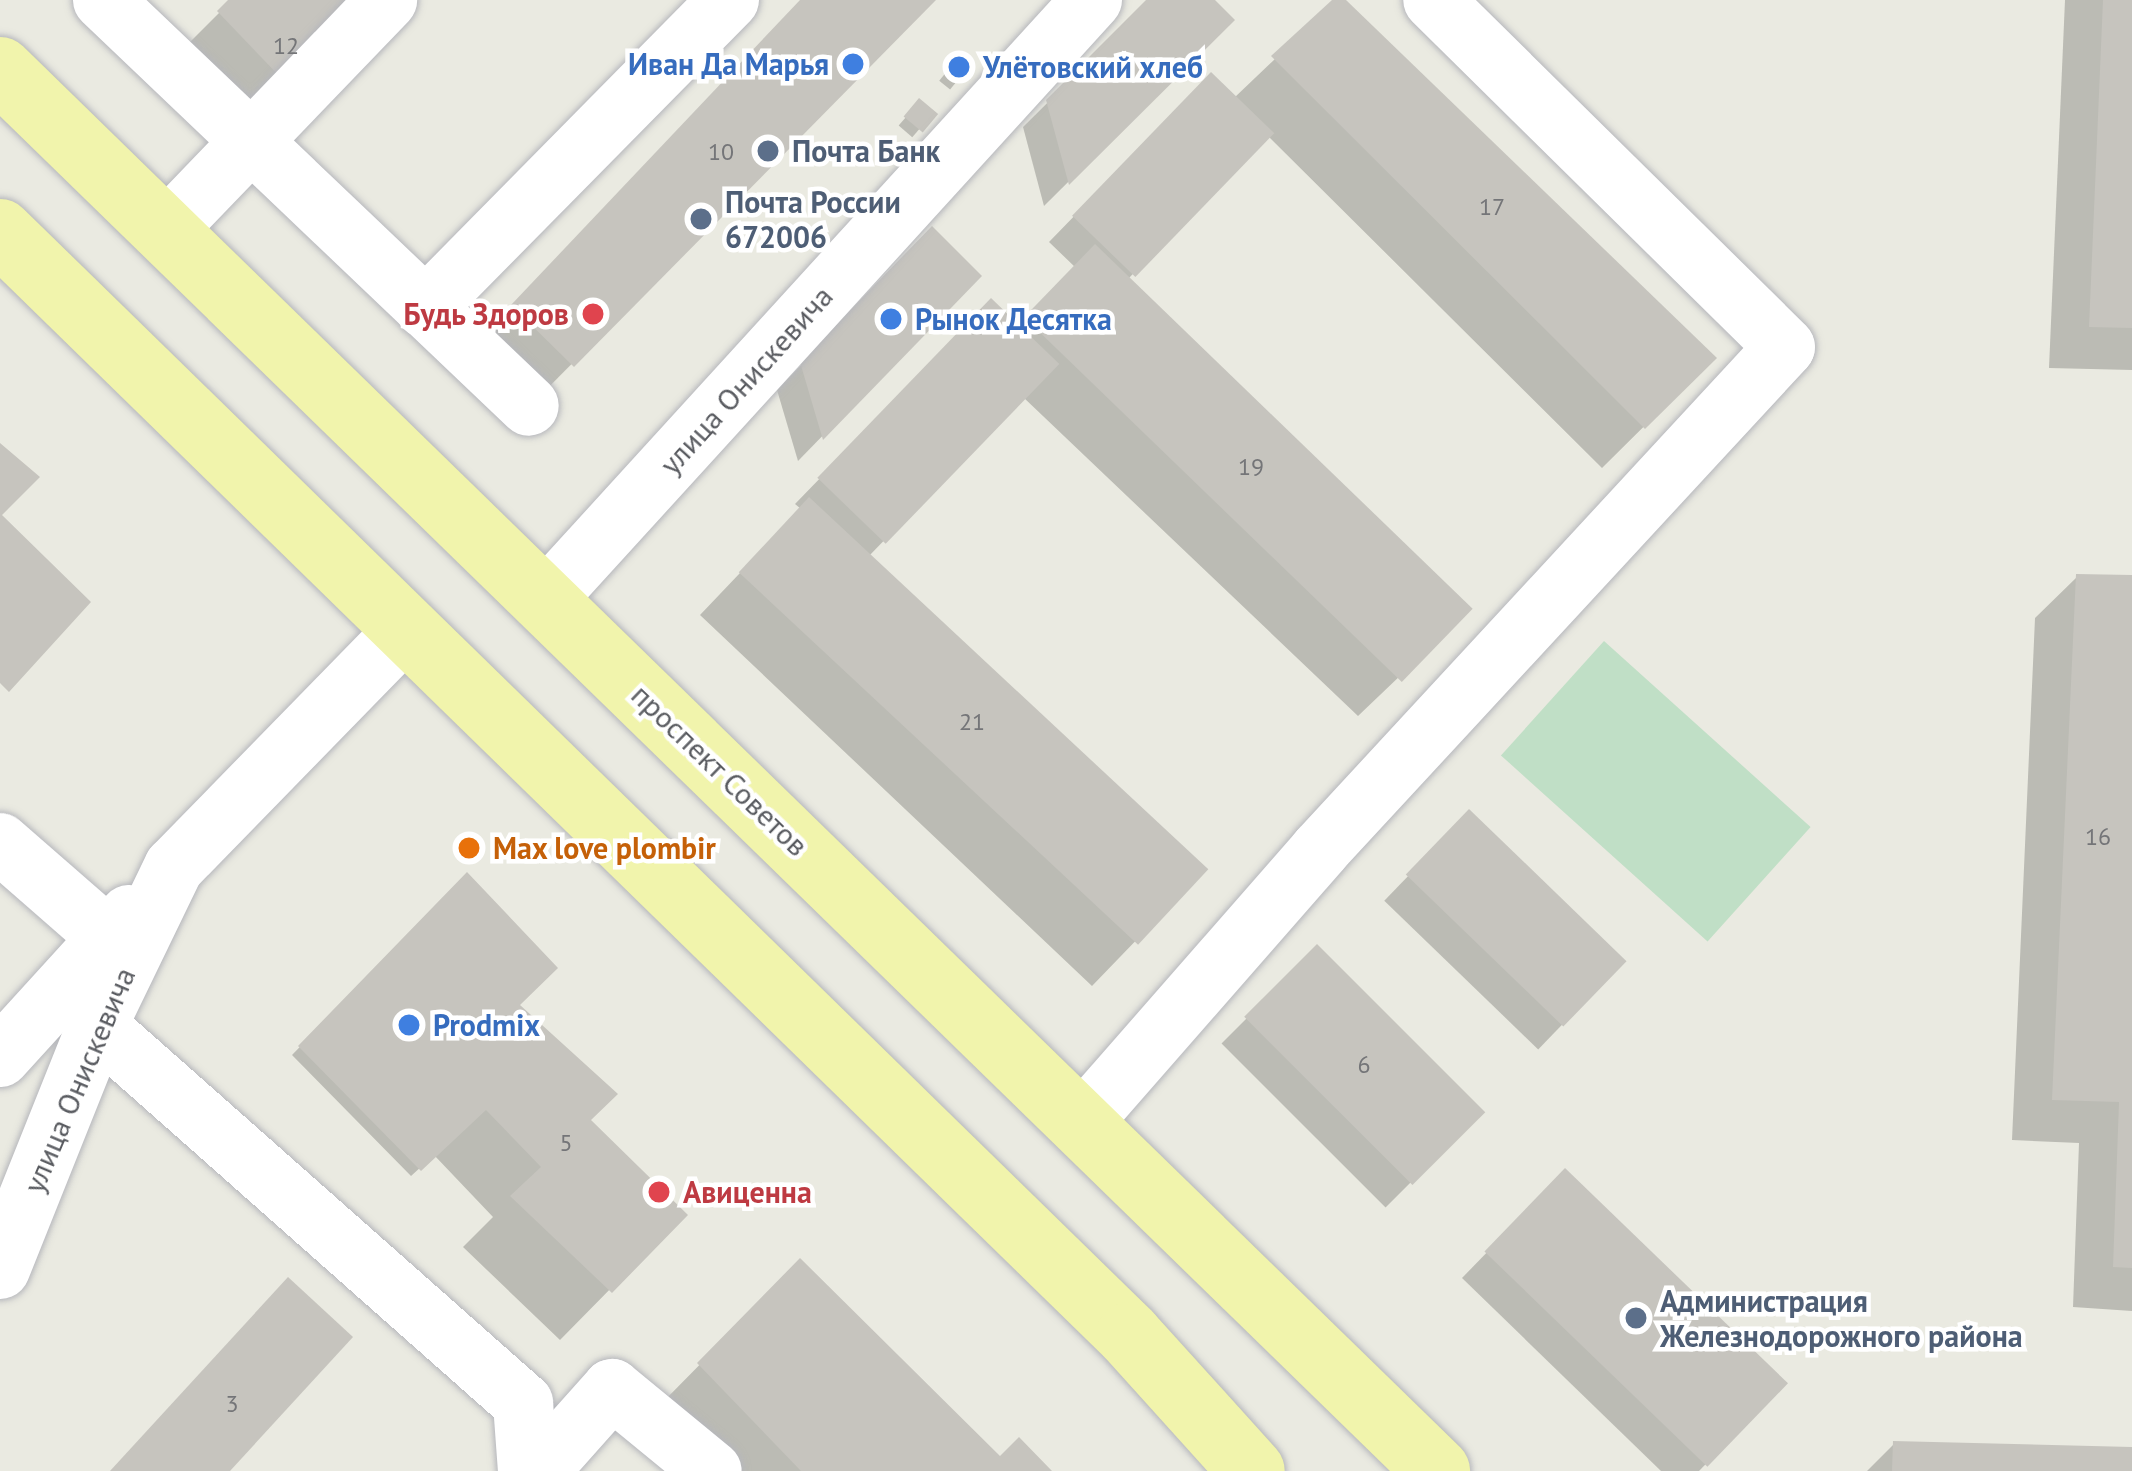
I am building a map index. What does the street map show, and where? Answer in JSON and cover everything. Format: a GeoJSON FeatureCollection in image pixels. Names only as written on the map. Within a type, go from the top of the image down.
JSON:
{"type":"FeatureCollection","features":[{"type":"Feature","properties":{"kind":"main road","name":"проспект Советов"},"geometry":{"type":"LineString","coordinates":[[0,70],[1437,1471]]}},
{"type":"Feature","properties":{"kind":"main road"},"geometry":{"type":"LineString","coordinates":[[0,232],[1130,1335],[1252,1471]]}},
{"type":"Feature","properties":{"kind":"street"},"geometry":{"type":"LineString","coordinates":[[103,0],[529,406]]}},
{"type":"Feature","properties":{"kind":"street"},"geometry":{"type":"LineString","coordinates":[[166,230],[387,0]]}},
{"type":"Feature","properties":{"kind":"street"},"geometry":{"type":"LineString","coordinates":[[425,308],[730,0]]}},
{"type":"Feature","properties":{"kind":"street","name":"улица Онискевича"},"geometry":{"type":"LineString","coordinates":[[545,600],[1092,0]]}},
{"type":"Feature","properties":{"kind":"street"},"geometry":{"type":"LineString","coordinates":[[1082,1121],[1318,850],[1785,347],[1433,0]]}},
{"type":"Feature","properties":{"kind":"street","name":"улица Онискевича"},"geometry":{"type":"LineString","coordinates":[[0,1269],[98,1026],[174,866],[406,629]]}},
{"type":"Feature","properties":{"kind":"street"},"geometry":{"type":"LineString","coordinates":[[0,843],[109,938]]}},
{"type":"Feature","properties":{"kind":"street"},"geometry":{"type":"LineString","coordinates":[[0,1057],[174,866]]}},
{"type":"Feature","properties":{"kind":"street"},"geometry":{"type":"LineString","coordinates":[[98,1026],[523,1403],[528,1471]]}},
{"type":"Feature","properties":{"kind":"street"},"geometry":{"type":"LineString","coordinates":[[539,1471],[612,1389],[712,1471]]}},
{"type":"Feature","properties":{"kind":"green space"},"geometry":{"type":"Polygon","coordinates":[[[1604,641],[1811,827],[1708,941],[1501,755],[1604,641]]]}},
{"type":"Feature","properties":{"kind":"building"},"geometry":{"type":"Polygon","coordinates":[[[228,0],[366,0],[285,82],[217,11],[228,0]]]}},
{"type":"Feature","properties":{"kind":"building"},"geometry":{"type":"Polygon","coordinates":[[[800,0],[936,0],[574,367],[511,305],[800,0]]]}},
{"type":"Feature","properties":{"kind":"building"},"geometry":{"type":"Polygon","coordinates":[[[1146,0],[1215,0],[1235,20],[1069,185],[1046,100],[1146,0]]]}},
{"type":"Feature","properties":{"kind":"building"},"geometry":{"type":"Polygon","coordinates":[[[1332,0],[1346,0],[1717,358],[1645,429],[1271,56],[1332,0]]]}},
{"type":"Feature","properties":{"kind":"building"},"geometry":{"type":"Polygon","coordinates":[[[2103,0],[2132,0],[2132,328],[2089,327],[2103,0]]]}},
{"type":"Feature","properties":{"kind":"building","name":"Улётовский хлеб"},"geometry":{"type":"Polygon","coordinates":[[[960,51],[975,64],[959,83],[944,70],[960,51]]]}},
{"type":"Feature","properties":{"kind":"building"},"geometry":{"type":"Polygon","coordinates":[[[1211,72],[1274,133],[1135,277],[1072,216],[1211,72]]]}},
{"type":"Feature","properties":{"kind":"building"},"geometry":{"type":"Polygon","coordinates":[[[919,98],[938,114],[923,132],[904,116],[919,98]]]}},
{"type":"Feature","properties":{"kind":"building","name":"Рынок Десятка"},"geometry":{"type":"Polygon","coordinates":[[[932,226],[982,276],[823,440],[800,362],[932,226]]]}},
{"type":"Feature","properties":{"kind":"building"},"geometry":{"type":"Polygon","coordinates":[[[1095,244],[1473,609],[1402,682],[1024,317],[1095,244]]]}},
{"type":"Feature","properties":{"kind":"building"},"geometry":{"type":"Polygon","coordinates":[[[991,298],[1059,364],[886,544],[817,478],[991,298]]]}},
{"type":"Feature","properties":{"kind":"building"},"geometry":{"type":"Polygon","coordinates":[[[0,443],[40,477],[2,515],[91,602],[9,692],[0,683],[0,443]]]}},
{"type":"Feature","properties":{"kind":"building"},"geometry":{"type":"Polygon","coordinates":[[[809,497],[1208,869],[1138,945],[739,572],[809,497]]]}},
{"type":"Feature","properties":{"kind":"building"},"geometry":{"type":"Polygon","coordinates":[[[2076,574],[2132,575],[2132,1268],[2113,1267],[2119,1102],[2052,1100],[2076,574]]]}},
{"type":"Feature","properties":{"kind":"building"},"geometry":{"type":"Polygon","coordinates":[[[1469,809],[1627,961],[1563,1027],[1406,874],[1469,809]]]}},
{"type":"Feature","properties":{"kind":"building"},"geometry":{"type":"Polygon","coordinates":[[[467,872],[558,968],[520,1005],[618,1094],[591,1120],[688,1215],[612,1293],[510,1196],[541,1167],[486,1110],[421,1171],[298,1046],[467,872]]]}},
{"type":"Feature","properties":{"kind":"building"},"geometry":{"type":"Polygon","coordinates":[[[1317,944],[1485,1112],[1412,1185],[1244,1017],[1317,944]]]}},
{"type":"Feature","properties":{"kind":"building","name":"Администрация Железнодорожного района"},"geometry":{"type":"Polygon","coordinates":[[[1565,1168],[1788,1383],[1707,1467],[1484,1251],[1565,1168]]]}},
{"type":"Feature","properties":{"kind":"building"},"geometry":{"type":"Polygon","coordinates":[[[800,1258],[1000,1456],[1019,1437],[1052,1471],[801,1471],[697,1363],[800,1258]]]}},
{"type":"Feature","properties":{"kind":"building"},"geometry":{"type":"Polygon","coordinates":[[[288,1277],[353,1337],[230,1471],[110,1471],[288,1277]]]}},
{"type":"Feature","properties":{"kind":"building"},"geometry":{"type":"Polygon","coordinates":[[[1893,1441],[2132,1447],[2132,1471],[1892,1471],[1893,1441]]]}},
{"type":"Feature","properties":{"kind":"place","name":"Иван Да Марья"},"geometry":{"type":"Point","coordinates":[853,64]}},
{"type":"Feature","properties":{"kind":"place","name":"Улётовский хлеб"},"geometry":{"type":"Point","coordinates":[959,67]}},
{"type":"Feature","properties":{"kind":"place","name":"Почта Банк"},"geometry":{"type":"Point","coordinates":[768,151]}},
{"type":"Feature","properties":{"kind":"place","name":"Почта России 672006"},"geometry":{"type":"Point","coordinates":[701,219]}},
{"type":"Feature","properties":{"kind":"place","name":"Будь Здоров"},"geometry":{"type":"Point","coordinates":[593,314]}},
{"type":"Feature","properties":{"kind":"place","name":"Рынок Десятка"},"geometry":{"type":"Point","coordinates":[891,319]}},
{"type":"Feature","properties":{"kind":"place","name":"Max love plombir"},"geometry":{"type":"Point","coordinates":[469,848]}},
{"type":"Feature","properties":{"kind":"place","name":"Prodmix"},"geometry":{"type":"Point","coordinates":[409,1025]}},
{"type":"Feature","properties":{"kind":"place","name":"Авиценна"},"geometry":{"type":"Point","coordinates":[659,1192]}},
{"type":"Feature","properties":{"kind":"place","name":"Администрация Железнодорожного района"},"geometry":{"type":"Point","coordinates":[1636,1318]}}]}
